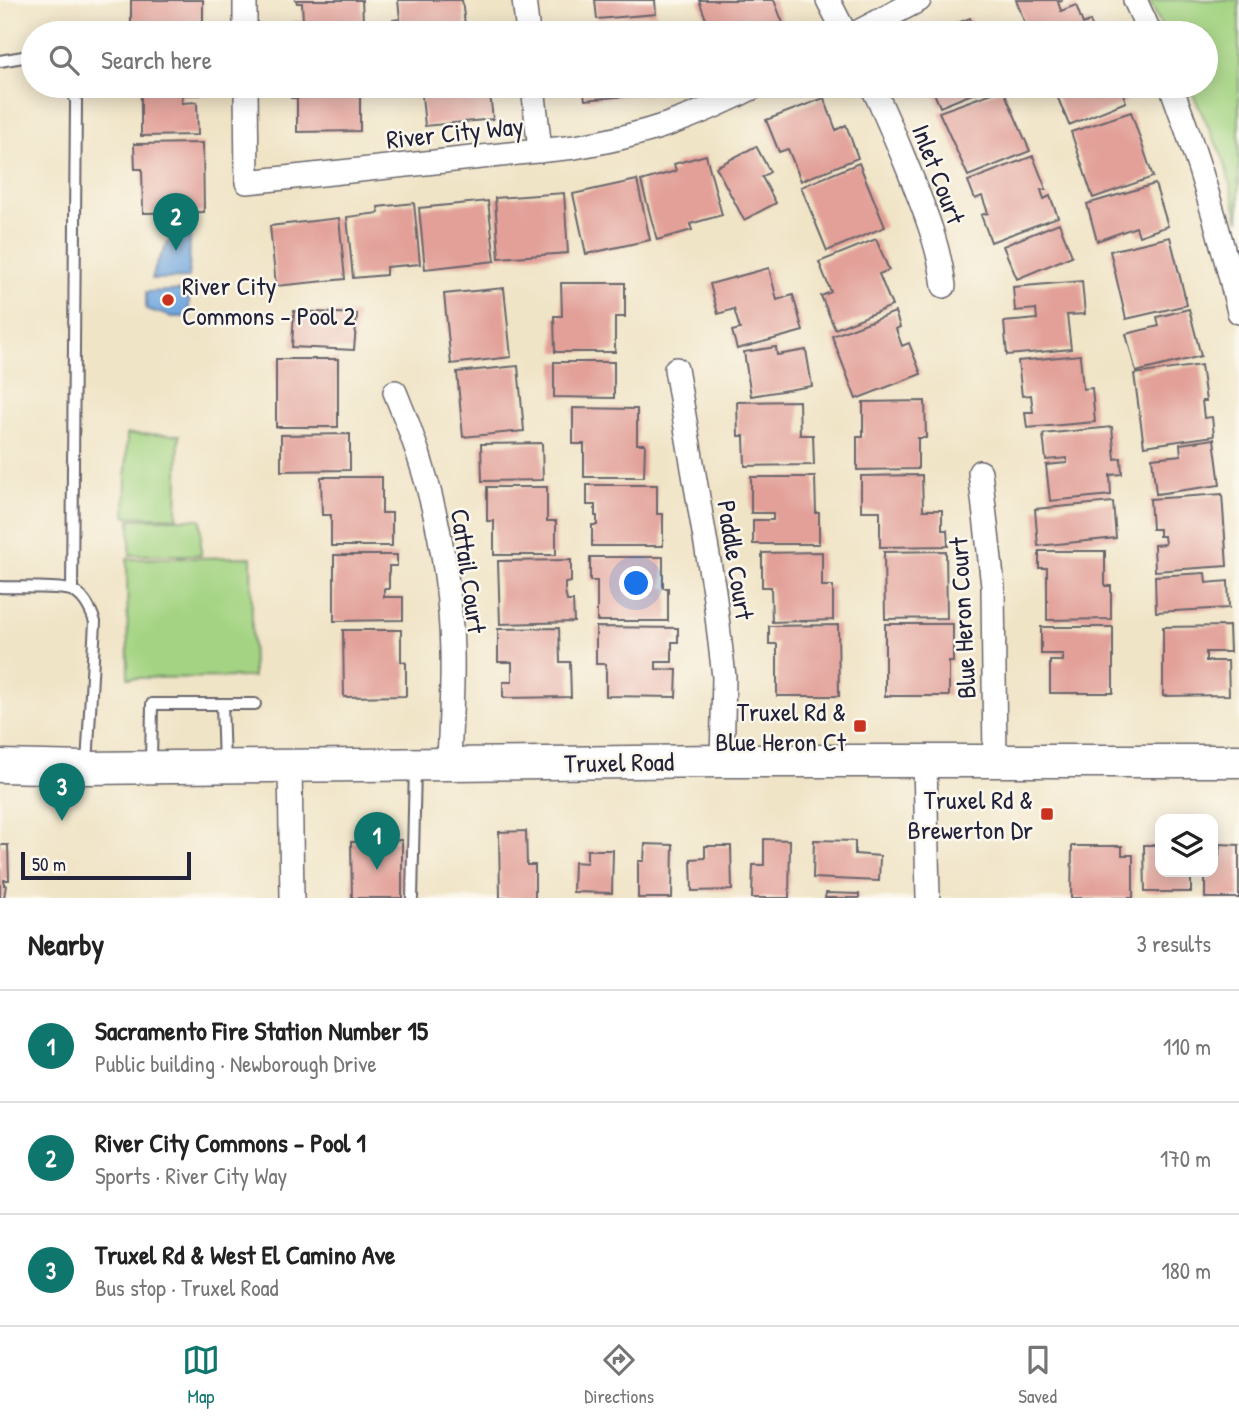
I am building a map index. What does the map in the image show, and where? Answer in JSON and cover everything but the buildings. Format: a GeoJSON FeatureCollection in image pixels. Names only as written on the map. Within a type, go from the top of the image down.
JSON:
{"type":"FeatureCollection","features":[{"type":"Feature","properties":{"kind":"main road","name":"Truxel Road"},"geometry":{"type":"LineString","coordinates":[[0,766],[87,768],[722,761],[1239,761]]}},
{"type":"Feature","properties":{"kind":"street"},"geometry":{"type":"LineString","coordinates":[[245,0],[245,21]]}},
{"type":"Feature","properties":{"kind":"street"},"geometry":{"type":"LineString","coordinates":[[524,0],[527,21]]}},
{"type":"Feature","properties":{"kind":"street"},"geometry":{"type":"LineString","coordinates":[[828,0],[839,21]]}},
{"type":"Feature","properties":{"kind":"street"},"geometry":{"type":"LineString","coordinates":[[879,21],[919,0]]}},
{"type":"Feature","properties":{"kind":"street"},"geometry":{"type":"LineString","coordinates":[[1135,0],[1145,21]]}},
{"type":"Feature","properties":{"kind":"street","name":"River City Way"},"geometry":{"type":"LineString","coordinates":[[246,98],[247,182],[540,151],[622,139],[669,126],[733,98]]}},
{"type":"Feature","properties":{"kind":"street"},"geometry":{"type":"LineString","coordinates":[[534,98],[540,151]]}},
{"type":"Feature","properties":{"kind":"street","name":"Inlet Court"},"geometry":{"type":"LineString","coordinates":[[877,98],[933,232],[944,286]]}},
{"type":"Feature","properties":{"kind":"street"},"geometry":{"type":"LineString","coordinates":[[1176,98],[1223,243],[1239,312]]}},
{"type":"Feature","properties":{"kind":"street","name":"Paddle Court"},"geometry":{"type":"LineString","coordinates":[[676,369],[714,591],[724,677],[722,761]]}},
{"type":"Feature","properties":{"kind":"street","name":"Cattail Court"},"geometry":{"type":"LineString","coordinates":[[395,392],[427,482],[443,554],[453,653],[449,764]]}},
{"type":"Feature","properties":{"kind":"street","name":"Blue Heron Court"},"geometry":{"type":"LineString","coordinates":[[980,471],[992,586],[995,762]]}},
{"type":"Feature","properties":{"kind":"street"},"geometry":{"type":"LineString","coordinates":[[925,762],[928,898]]}},
{"type":"Feature","properties":{"kind":"street"},"geometry":{"type":"LineString","coordinates":[[290,765],[292,898]]}},
{"type":"Feature","properties":{"kind":"lane"},"geometry":{"type":"LineString","coordinates":[[0,61],[21,57]]}},
{"type":"Feature","properties":{"kind":"lane"},"geometry":{"type":"LineString","coordinates":[[72,590],[75,98]]}},
{"type":"Feature","properties":{"kind":"lane"},"geometry":{"type":"LineString","coordinates":[[0,587],[72,590],[85,601],[95,622],[87,768]]}},
{"type":"Feature","properties":{"kind":"lane"},"geometry":{"type":"LineString","coordinates":[[151,766],[152,704],[255,704]]}},
{"type":"Feature","properties":{"kind":"lane"},"geometry":{"type":"LineString","coordinates":[[222,704],[224,766]]}},
{"type":"Feature","properties":{"kind":"lane"},"geometry":{"type":"LineString","coordinates":[[412,898],[415,764]]}},
{"type":"Feature","properties":{"kind":"green space"},"geometry":{"type":"Polygon","coordinates":[[[1149,0],[1239,0],[1239,221],[1224,160],[1195,98],[1218,98],[1218,21],[1159,21],[1149,0]]]}},
{"type":"Feature","properties":{"kind":"green space"},"geometry":{"type":"Polygon","coordinates":[[[127,434],[179,435],[177,518],[125,516],[127,434]]]}},
{"type":"Feature","properties":{"kind":"green space"},"geometry":{"type":"Polygon","coordinates":[[[130,519],[201,519],[201,555],[130,555],[130,519]]]}},
{"type":"Feature","properties":{"kind":"green space"},"geometry":{"type":"Polygon","coordinates":[[[251,557],[253,677],[128,678],[127,559],[251,557]]]}},
{"type":"Feature","properties":{"kind":"water"},"geometry":{"type":"Polygon","coordinates":[[[171,237],[190,237],[189,278],[152,279],[156,265],[171,237]]]}},
{"type":"Feature","properties":{"kind":"water","name":"River City Commons - Pool 2"},"geometry":{"type":"Polygon","coordinates":[[[189,290],[189,317],[172,317],[146,309],[146,292],[189,290]]]}},
{"type":"Feature","properties":{"kind":"place","name":"River City Commons - Pool 1"},"geometry":{"type":"Point","coordinates":[176,251]}},
{"type":"Feature","properties":{"kind":"place","name":"River City Commons - Pool 2"},"geometry":{"type":"Point","coordinates":[168,300]}},
{"type":"Feature","properties":{"kind":"place","name":"Truxel Rd & Blue Heron Ct"},"geometry":{"type":"Point","coordinates":[860,726]}},
{"type":"Feature","properties":{"kind":"place","name":"Truxel Rd & Brewerton Dr"},"geometry":{"type":"Point","coordinates":[1047,814]}},
{"type":"Feature","properties":{"kind":"place","name":"Truxel Rd & West El Camino Ave"},"geometry":{"type":"Point","coordinates":[62,821]}},
{"type":"Feature","properties":{"kind":"place","name":"Sacramento Fire Station Number 15"},"geometry":{"type":"Point","coordinates":[377,870]}}]}
